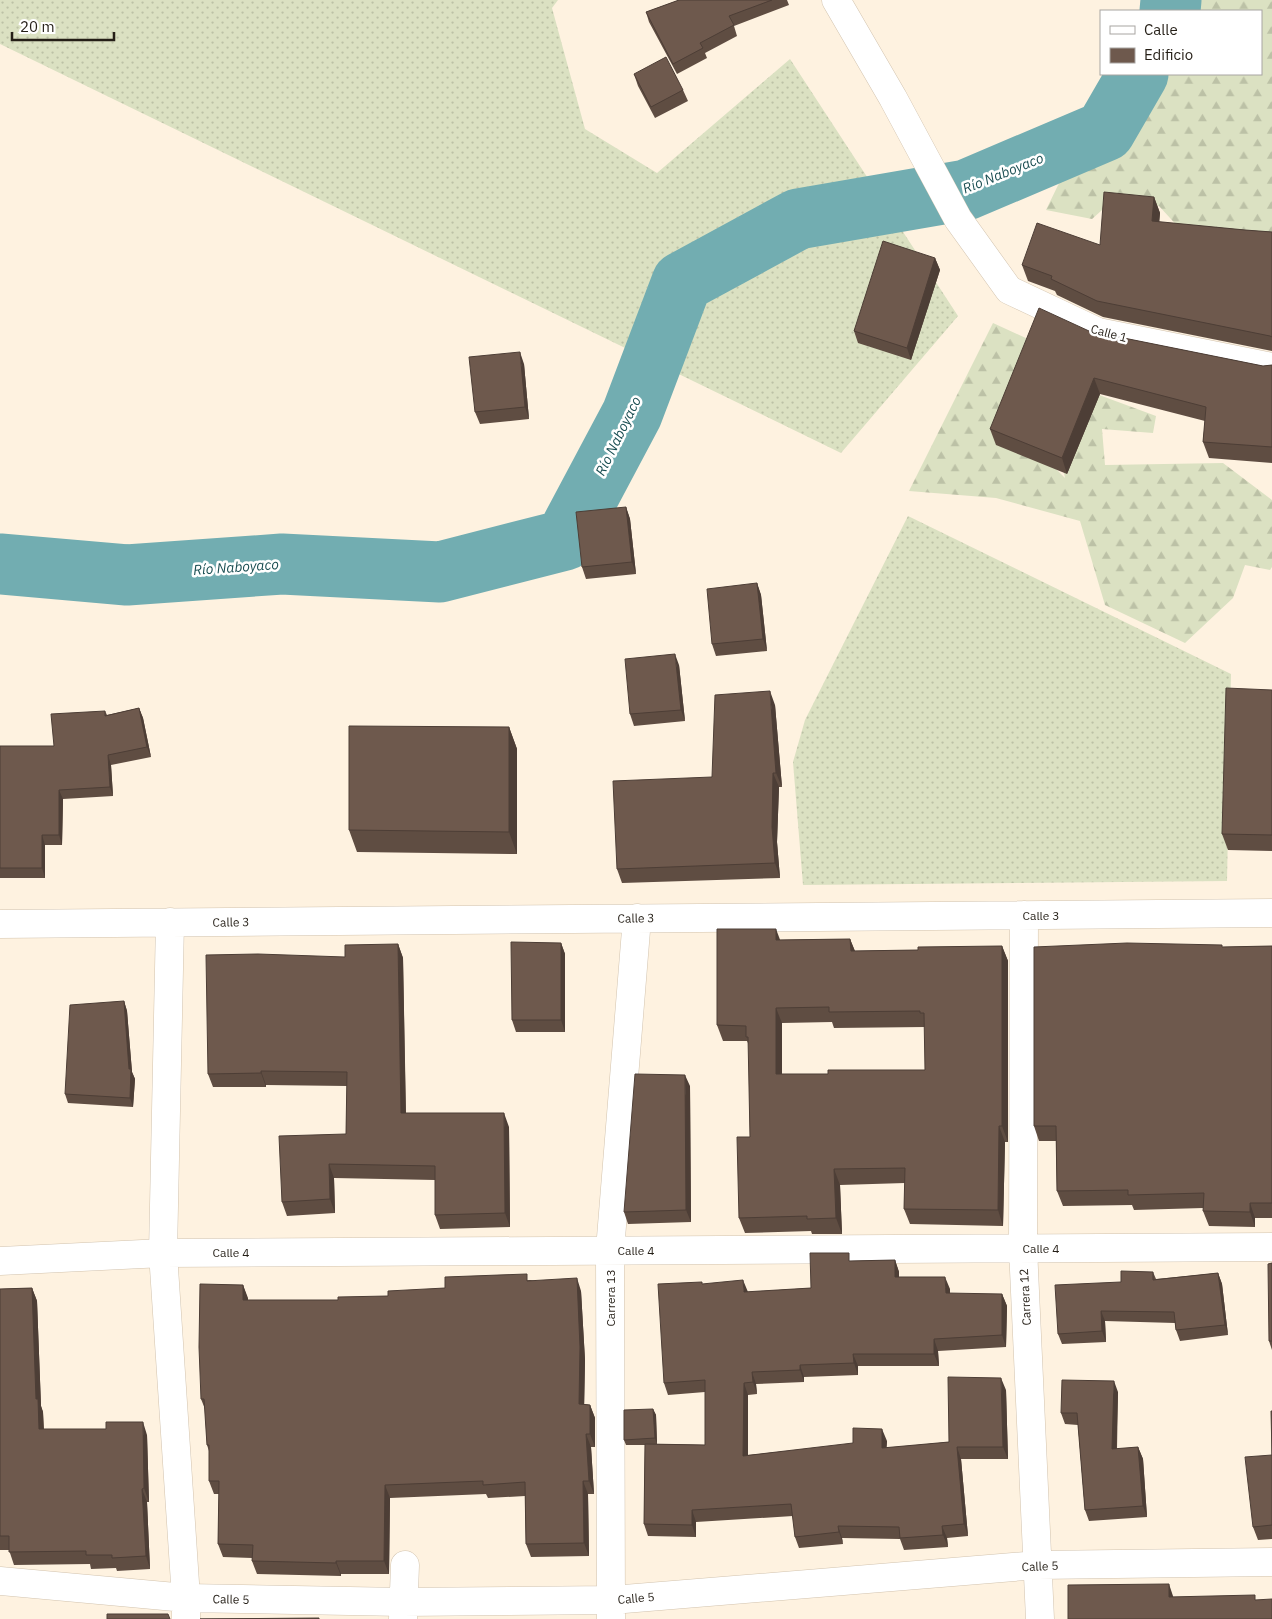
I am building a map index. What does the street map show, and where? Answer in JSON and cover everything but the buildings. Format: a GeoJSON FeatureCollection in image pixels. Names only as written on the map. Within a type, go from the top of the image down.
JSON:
{"type":"FeatureCollection","features":[{"type":"Feature","properties":{"kind":"street","name":"Calle 1"},"geometry":{"type":"LineString","coordinates":[[836,0],[893,98],[958,219],[1009,290],[1098,332],[1272,367]]}},
{"type":"Feature","properties":{"kind":"street","name":"Calle 3"},"geometry":{"type":"LineString","coordinates":[[0,924],[1272,913]]}},
{"type":"Feature","properties":{"kind":"street","name":"Carrera 12"},"geometry":{"type":"LineString","coordinates":[[1024,915],[1023,1248],[1040,1619]]}},
{"type":"Feature","properties":{"kind":"street","name":"Carrera 13"},"geometry":{"type":"LineString","coordinates":[[611,1610],[610,1250],[637,918]]}},
{"type":"Feature","properties":{"kind":"street"},"geometry":{"type":"LineString","coordinates":[[170,922],[163,1253],[186,1608]]}},
{"type":"Feature","properties":{"kind":"street","name":"Calle 4"},"geometry":{"type":"LineString","coordinates":[[0,1261],[163,1253],[1272,1247]]}},
{"type":"Feature","properties":{"kind":"street","name":"Calle 5"},"geometry":{"type":"LineString","coordinates":[[0,1581],[186,1608],[403,1611],[611,1610],[1038,1565],[1272,1562]]}},
{"type":"Feature","properties":{"kind":"street"},"geometry":{"type":"LineString","coordinates":[[403,1611],[405,1565]]}},
{"type":"Feature","properties":{"kind":"green space"},"geometry":{"type":"Polygon","coordinates":[[[0,0],[558,0],[552,8],[585,129],[657,173],[790,59],[958,316],[841,453],[0,44],[0,0]]]}},
{"type":"Feature","properties":{"kind":"green space"},"geometry":{"type":"Polygon","coordinates":[[[1147,0],[1272,0],[1272,236],[1181,230],[1159,206],[1120,194],[1092,219],[1046,210],[1112,75],[1262,75],[1262,10],[1142,10],[1147,0]]]}},
{"type":"Feature","properties":{"kind":"green space"},"geometry":{"type":"Polygon","coordinates":[[[993,323],[1028,339],[1020,433],[1065,478],[1049,401],[1083,389],[1156,416],[1153,433],[1102,429],[1105,465],[1223,463],[1272,500],[1272,567],[1270,570],[1245,565],[1233,598],[1185,643],[1105,605],[1080,521],[996,498],[909,491],[993,323]]]}},
{"type":"Feature","properties":{"kind":"green space"},"geometry":{"type":"Polygon","coordinates":[[[908,516],[1231,674],[1227,881],[803,885],[793,762],[805,720],[908,516]]]}},
{"type":"Feature","properties":{"kind":"waterway","name":"Río Naboyaco"},"geometry":{"type":"LineString","coordinates":[[1170,10],[1171,0]]}},
{"type":"Feature","properties":{"kind":"waterway","name":"Río Naboyaco"},"geometry":{"type":"LineString","coordinates":[[0,564],[127,575],[282,564],[440,572],[565,540],[632,414],[682,282],[798,219],[966,190],[1105,131],[1137,75]]}}]}
